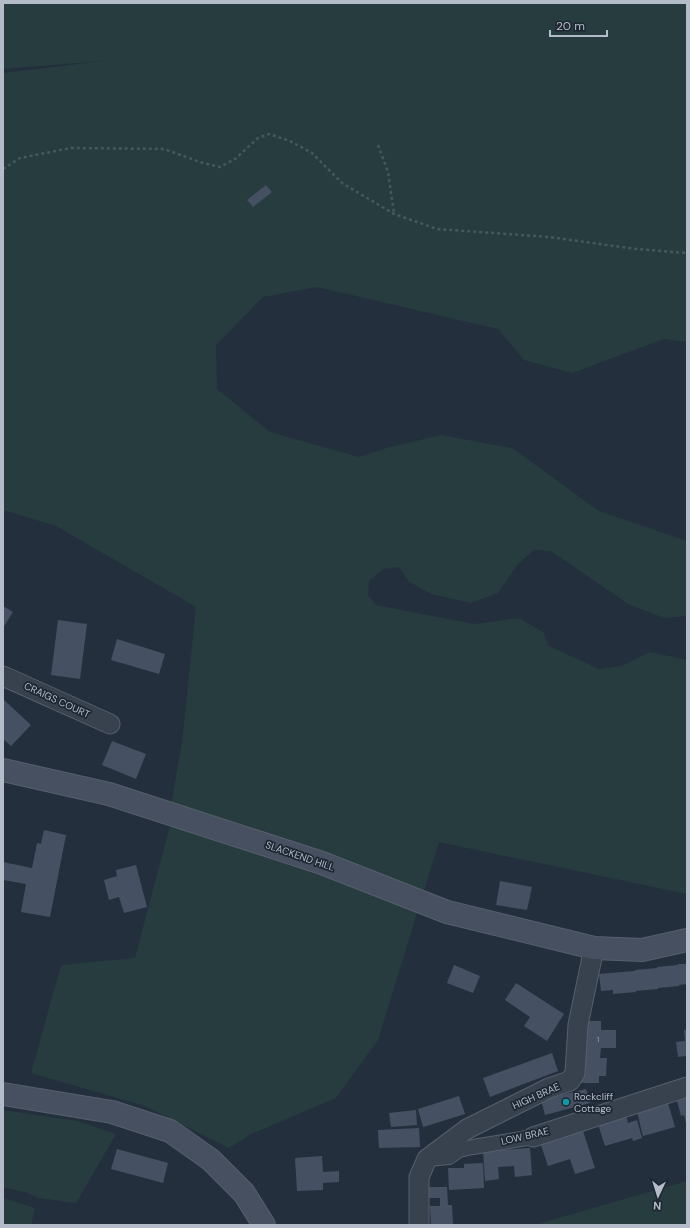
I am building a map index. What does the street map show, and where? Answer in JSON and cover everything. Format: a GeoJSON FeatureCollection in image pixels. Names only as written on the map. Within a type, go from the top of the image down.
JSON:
{"type":"FeatureCollection","features":[{"type":"Feature","properties":{"kind":"main road","name":"SLACKEND HILL"},"geometry":{"type":"LineString","coordinates":[[3,770],[116,796],[322,862],[447,912],[594,948],[642,950],[687,940]]}},
{"type":"Feature","properties":{"kind":"main road"},"geometry":{"type":"LineString","coordinates":[[3,1094],[112,1112],[170,1131],[212,1160],[244,1193],[264,1225]]}},
{"type":"Feature","properties":{"kind":"street","name":"CRAIGS COURT"},"geometry":{"type":"LineString","coordinates":[[3,676],[110,724]]}},
{"type":"Feature","properties":{"kind":"street","name":"HIGH BRAE"},"geometry":{"type":"LineString","coordinates":[[427,1159],[467,1129],[549,1088],[570,1081],[575,1073],[578,1025],[594,948]]}},
{"type":"Feature","properties":{"kind":"street","name":"LOW BRAE"},"geometry":{"type":"LineString","coordinates":[[427,1159],[448,1157],[459,1150],[473,1147],[533,1137],[687,1087]]}},
{"type":"Feature","properties":{"kind":"street"},"geometry":{"type":"LineString","coordinates":[[419,1225],[419,1177],[427,1159]]}},
{"type":"Feature","properties":{"kind":"path"},"geometry":{"type":"LineString","coordinates":[[3,169],[20,158],[71,148],[164,149],[203,163],[220,166],[235,159],[258,138],[269,134],[290,141],[312,153],[342,183],[394,214],[437,229],[549,237],[636,249],[687,253]]}},
{"type":"Feature","properties":{"kind":"path"},"geometry":{"type":"LineString","coordinates":[[378,145],[388,172],[394,214]]}},
{"type":"Feature","properties":{"kind":"green space"},"geometry":{"type":"Polygon","coordinates":[[[3,3],[687,3],[687,342],[664,339],[572,373],[524,360],[498,329],[317,287],[263,297],[216,345],[217,389],[270,432],[359,457],[390,447],[441,435],[512,448],[599,511],[687,541],[687,616],[664,618],[628,604],[551,551],[534,550],[517,565],[498,593],[471,603],[431,594],[408,581],[399,567],[383,569],[369,581],[368,595],[376,605],[474,624],[519,618],[543,632],[549,646],[599,669],[622,666],[650,652],[687,660],[687,894],[439,842],[378,1040],[336,1098],[251,1134],[229,1148],[145,1106],[31,1073],[61,965],[135,958],[173,814],[171,805],[182,742],[196,607],[56,526],[3,510],[3,73],[103,61],[3,69],[3,3]]]}},
{"type":"Feature","properties":{"kind":"green space"},"geometry":{"type":"Polygon","coordinates":[[[3,1110],[77,1121],[116,1134],[76,1203],[38,1198],[28,1193],[3,1187],[3,1110]]]}},
{"type":"Feature","properties":{"kind":"green space"},"geometry":{"type":"Polygon","coordinates":[[[687,1181],[687,1225],[534,1225],[687,1181]]]}},
{"type":"Feature","properties":{"kind":"green space"},"geometry":{"type":"Polygon","coordinates":[[[3,1198],[35,1208],[31,1225],[3,1225],[3,1198]]]}},
{"type":"Feature","properties":{"kind":"building"},"geometry":{"type":"Polygon","coordinates":[[[266,185],[272,192],[253,207],[247,200],[266,185]]]}},
{"type":"Feature","properties":{"kind":"building"},"geometry":{"type":"Polygon","coordinates":[[[3,606],[13,612],[3,628],[3,606]]]}},
{"type":"Feature","properties":{"kind":"building"},"geometry":{"type":"Polygon","coordinates":[[[58,620],[87,624],[80,679],[51,675],[58,620]]]}},
{"type":"Feature","properties":{"kind":"building"},"geometry":{"type":"Polygon","coordinates":[[[117,639],[165,654],[159,674],[111,660],[117,639]]]}},
{"type":"Feature","properties":{"kind":"building"},"geometry":{"type":"Polygon","coordinates":[[[3,699],[31,725],[11,746],[3,739],[3,699]]]}},
{"type":"Feature","properties":{"kind":"building"},"geometry":{"type":"Polygon","coordinates":[[[112,741],[146,754],[136,779],[102,765],[112,741]]]}},
{"type":"Feature","properties":{"kind":"building"},"geometry":{"type":"Polygon","coordinates":[[[44,830],[66,835],[50,917],[21,912],[26,884],[3,880],[3,862],[32,868],[37,843],[41,844],[44,830]]]}},
{"type":"Feature","properties":{"kind":"building"},"geometry":{"type":"Polygon","coordinates":[[[136,865],[147,907],[124,913],[119,897],[109,900],[104,880],[117,876],[116,870],[136,865]]]}},
{"type":"Feature","properties":{"kind":"building"},"geometry":{"type":"Polygon","coordinates":[[[500,881],[532,887],[527,910],[496,905],[500,881]]]}},
{"type":"Feature","properties":{"kind":"building"},"geometry":{"type":"Polygon","coordinates":[[[678,964],[687,964],[687,984],[613,994],[613,990],[601,991],[599,974],[635,971],[678,964]]]}},
{"type":"Feature","properties":{"kind":"building"},"geometry":{"type":"Polygon","coordinates":[[[454,965],[480,976],[473,993],[447,983],[454,965]]]}},
{"type":"Feature","properties":{"kind":"building"},"geometry":{"type":"Polygon","coordinates":[[[516,983],[564,1014],[547,1041],[524,1026],[530,1017],[505,1000],[516,983]]]}},
{"type":"Feature","properties":{"kind":"building"},"geometry":{"type":"Polygon","coordinates":[[[581,1021],[601,1021],[601,1030],[616,1030],[616,1048],[601,1048],[600,1058],[607,1058],[606,1076],[599,1076],[599,1083],[581,1083],[581,1021]]]}},
{"type":"Feature","properties":{"kind":"building"},"geometry":{"type":"Polygon","coordinates":[[[684,1030],[687,1030],[687,1056],[678,1057],[676,1042],[685,1041],[684,1030]]]}},
{"type":"Feature","properties":{"kind":"building"},"geometry":{"type":"Polygon","coordinates":[[[552,1053],[558,1071],[490,1097],[483,1078],[552,1053]]]}},
{"type":"Feature","properties":{"kind":"building","name":"Rockcliff Cottage"},"geometry":{"type":"Polygon","coordinates":[[[586,1089],[590,1103],[545,1115],[541,1100],[586,1089]]]}},
{"type":"Feature","properties":{"kind":"building"},"geometry":{"type":"Polygon","coordinates":[[[687,1094],[686,1123],[684,1115],[681,1116],[676,1097],[687,1094]]]}},
{"type":"Feature","properties":{"kind":"building"},"geometry":{"type":"Polygon","coordinates":[[[459,1096],[465,1114],[423,1127],[418,1109],[459,1096]]]}},
{"type":"Feature","properties":{"kind":"building"},"geometry":{"type":"Polygon","coordinates":[[[668,1103],[675,1127],[643,1136],[637,1112],[668,1103]]]}},
{"type":"Feature","properties":{"kind":"building"},"geometry":{"type":"Polygon","coordinates":[[[416,1110],[417,1125],[391,1127],[389,1113],[416,1110]]]}},
{"type":"Feature","properties":{"kind":"building"},"geometry":{"type":"Polygon","coordinates":[[[626,1115],[628,1123],[637,1120],[642,1138],[633,1141],[632,1138],[605,1146],[598,1124],[626,1115]]]}},
{"type":"Feature","properties":{"kind":"building"},"geometry":{"type":"Polygon","coordinates":[[[419,1128],[420,1147],[379,1148],[378,1130],[419,1128]]]}},
{"type":"Feature","properties":{"kind":"building"},"geometry":{"type":"Polygon","coordinates":[[[583,1131],[595,1168],[575,1174],[570,1159],[548,1166],[541,1145],[583,1131]]]}},
{"type":"Feature","properties":{"kind":"building"},"geometry":{"type":"Polygon","coordinates":[[[530,1148],[532,1175],[515,1177],[514,1166],[498,1167],[499,1179],[485,1181],[483,1151],[530,1148]]]}},
{"type":"Feature","properties":{"kind":"building"},"geometry":{"type":"Polygon","coordinates":[[[117,1149],[168,1163],[163,1183],[111,1169],[117,1149]]]}},
{"type":"Feature","properties":{"kind":"building"},"geometry":{"type":"Polygon","coordinates":[[[322,1156],[323,1172],[339,1171],[339,1182],[323,1183],[323,1190],[297,1191],[295,1158],[322,1156]]]}},
{"type":"Feature","properties":{"kind":"building"},"geometry":{"type":"Polygon","coordinates":[[[483,1163],[484,1188],[449,1190],[448,1168],[464,1168],[464,1164],[483,1163]]]}},
{"type":"Feature","properties":{"kind":"building"},"geometry":{"type":"Polygon","coordinates":[[[427,1187],[447,1187],[448,1205],[452,1205],[453,1225],[431,1225],[430,1206],[440,1206],[440,1198],[428,1198],[427,1187]]]}},
{"type":"Feature","properties":{"kind":"place","name":"Rockcliff Cottage"},"geometry":{"type":"Point","coordinates":[566,1102]}}]}
